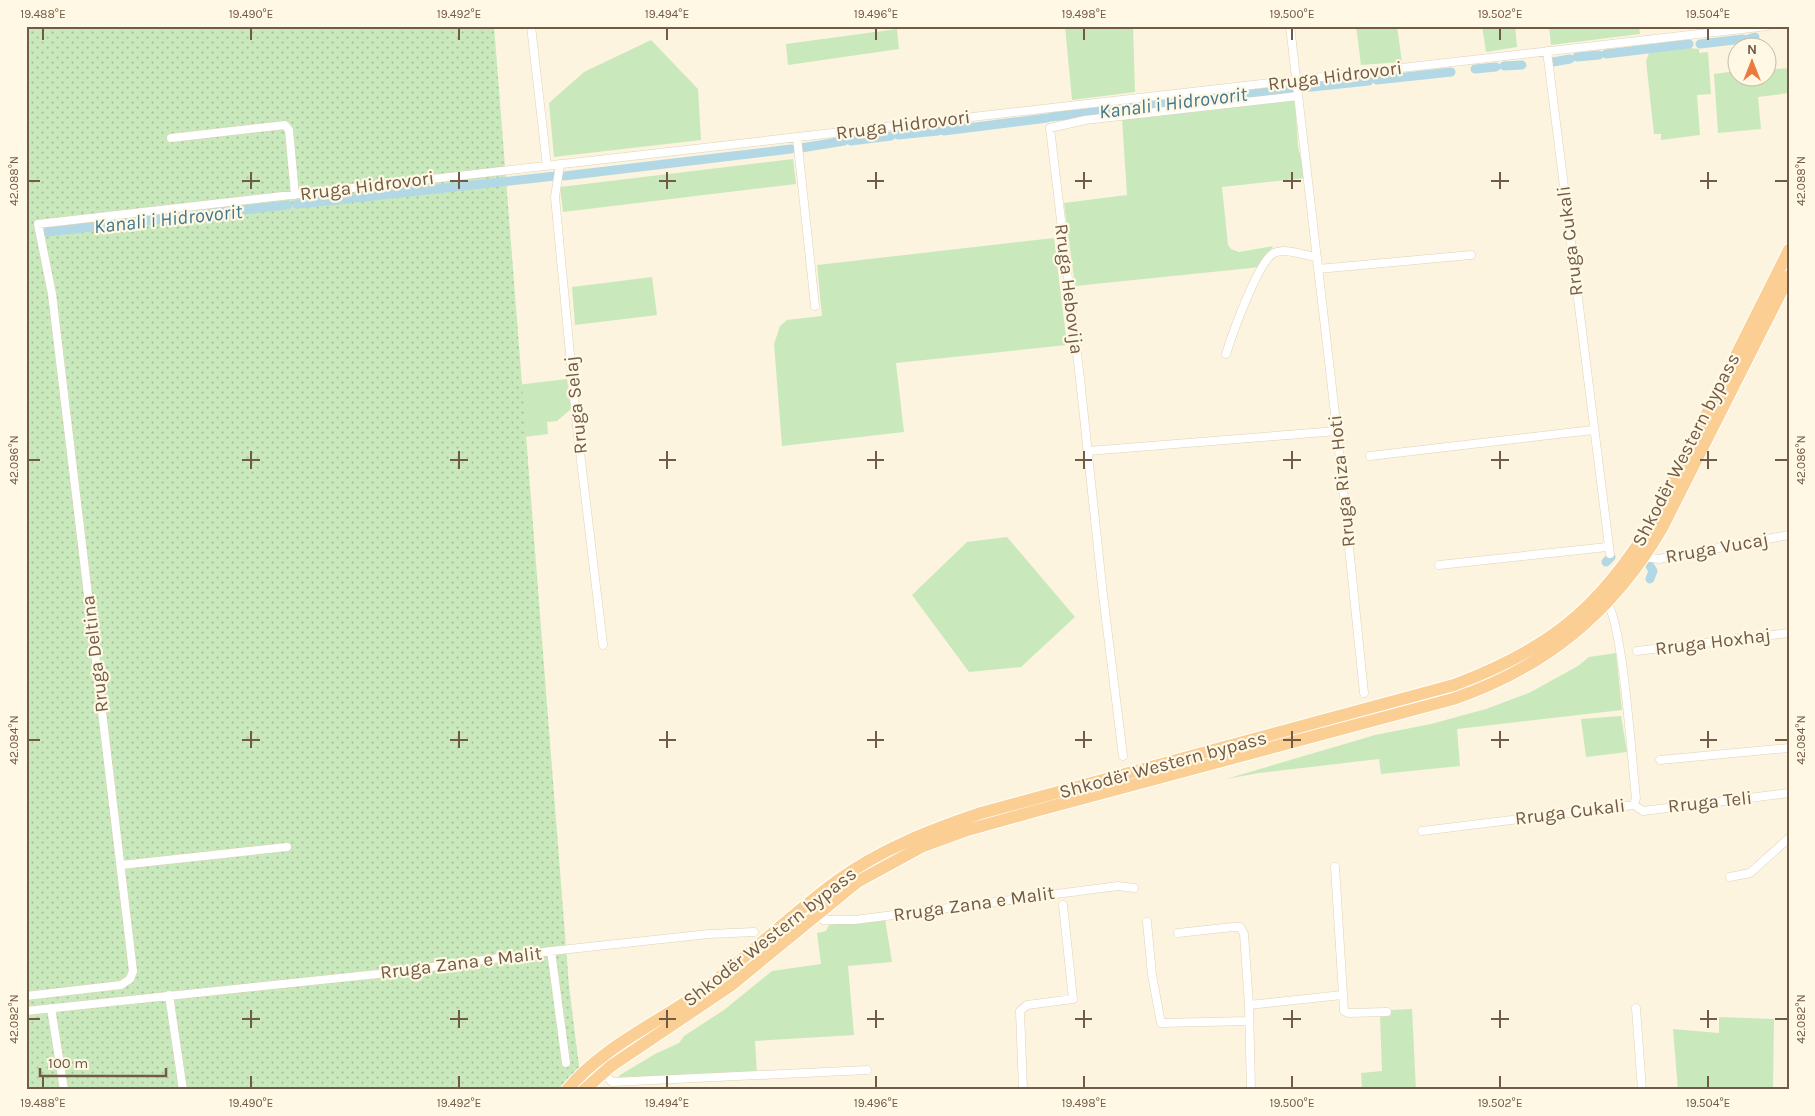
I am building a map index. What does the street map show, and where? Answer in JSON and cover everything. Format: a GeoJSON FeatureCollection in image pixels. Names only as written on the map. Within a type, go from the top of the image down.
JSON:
{"type":"FeatureCollection","features":[{"type":"Feature","properties":{"kind":"highway","name":"Shkodër Western bypass"},"geometry":{"type":"LineString","coordinates":[[567,1090],[605,1056],[725,974],[838,880],[882,853],[933,829],[991,811],[1454,685],[1497,669],[1536,648],[1598,597],[1634,552],[1653,521],[1789,250]]}},
{"type":"Feature","properties":{"kind":"highway","name":"Shkodër Western bypass"},"geometry":{"type":"LineString","coordinates":[[584,1090],[603,1073],[730,986],[814,915],[857,882],[923,846],[964,831],[1453,699],[1483,689],[1543,656],[1575,634],[1607,603],[1645,557],[1670,512],[1789,276]]}},
{"type":"Feature","properties":{"kind":"street"},"geometry":{"type":"LineString","coordinates":[[531,26],[546,166]]}},
{"type":"Feature","properties":{"kind":"street","name":"Rruga Riza Hoti"},"geometry":{"type":"LineString","coordinates":[[1290,26],[1337,431],[1364,693]]}},
{"type":"Feature","properties":{"kind":"street","name":"Rruga Hidrovori"},"geometry":{"type":"LineString","coordinates":[[38,224],[1768,26]]}},
{"type":"Feature","properties":{"kind":"street","name":"Rruga Cukali"},"geometry":{"type":"LineString","coordinates":[[1439,565],[1608,551],[1547,52]]}},
{"type":"Feature","properties":{"kind":"street","name":"Rruga Hebovija"},"geometry":{"type":"LineString","coordinates":[[1124,756],[1103,595],[1050,128],[1085,120],[1298,96]]}},
{"type":"Feature","properties":{"kind":"street"},"geometry":{"type":"LineString","coordinates":[[171,138],[285,124],[289,130],[295,195]]}},
{"type":"Feature","properties":{"kind":"street"},"geometry":{"type":"LineString","coordinates":[[797,137],[815,306]]}},
{"type":"Feature","properties":{"kind":"street","name":"Rruga Selaj"},"geometry":{"type":"LineString","coordinates":[[560,164],[555,197],[577,427],[603,645]]}},
{"type":"Feature","properties":{"kind":"street","name":"Rruga Deltina"},"geometry":{"type":"LineString","coordinates":[[26,996],[121,985],[130,979],[133,963],[52,294],[38,224]]}},
{"type":"Feature","properties":{"kind":"street"},"geometry":{"type":"LineString","coordinates":[[1226,354],[1248,297],[1268,259],[1274,253],[1282,251],[1317,257]]}},
{"type":"Feature","properties":{"kind":"street"},"geometry":{"type":"LineString","coordinates":[[1318,269],[1471,254]]}},
{"type":"Feature","properties":{"kind":"street"},"geometry":{"type":"LineString","coordinates":[[1370,456],[1593,430]]}},
{"type":"Feature","properties":{"kind":"street"},"geometry":{"type":"LineString","coordinates":[[1088,451],[1337,431]]}},
{"type":"Feature","properties":{"kind":"street","name":"Rruga Vucaj"},"geometry":{"type":"LineString","coordinates":[[1645,557],[1659,559],[1789,535]]}},
{"type":"Feature","properties":{"kind":"street","name":"Rruga Cukali"},"geometry":{"type":"LineString","coordinates":[[1422,830],[1634,805],[1636,798],[1620,655],[1614,613],[1607,603]]}},
{"type":"Feature","properties":{"kind":"street","name":"Rruga Hoxhaj"},"geometry":{"type":"LineString","coordinates":[[1638,651],[1789,633]]}},
{"type":"Feature","properties":{"kind":"street"},"geometry":{"type":"LineString","coordinates":[[1660,760],[1789,748]]}},
{"type":"Feature","properties":{"kind":"street","name":"Rruga Teli"},"geometry":{"type":"LineString","coordinates":[[1634,805],[1643,811],[1789,793]]}},
{"type":"Feature","properties":{"kind":"street"},"geometry":{"type":"LineString","coordinates":[[1730,878],[1750,873],[1789,838]]}},
{"type":"Feature","properties":{"kind":"street"},"geometry":{"type":"LineString","coordinates":[[121,865],[287,847]]}},
{"type":"Feature","properties":{"kind":"street"},"geometry":{"type":"LineString","coordinates":[[1335,866],[1340,917],[1344,1011],[1348,1013],[1387,1012]]}},
{"type":"Feature","properties":{"kind":"street","name":"Rruga Zana e Malit"},"geometry":{"type":"LineString","coordinates":[[814,915],[823,920],[855,920],[1102,887],[1124,886],[1134,888]]}},
{"type":"Feature","properties":{"kind":"street"},"geometry":{"type":"LineString","coordinates":[[1023,1090],[1020,1011],[1027,1005],[1073,999],[1063,905]]}},
{"type":"Feature","properties":{"kind":"street"},"geometry":{"type":"LineString","coordinates":[[1147,922],[1152,975],[1161,1023],[1248,1021]]}},
{"type":"Feature","properties":{"kind":"street"},"geometry":{"type":"LineString","coordinates":[[1178,933],[1240,928],[1244,934],[1249,1005],[1251,1090]]}},
{"type":"Feature","properties":{"kind":"street","name":"Rruga Zana e Malit"},"geometry":{"type":"LineString","coordinates":[[26,1011],[378,974],[551,951],[709,934],[754,932]]}},
{"type":"Feature","properties":{"kind":"street"},"geometry":{"type":"LineString","coordinates":[[551,951],[566,1063]]}},
{"type":"Feature","properties":{"kind":"street"},"geometry":{"type":"LineString","coordinates":[[169,995],[183,1090]]}},
{"type":"Feature","properties":{"kind":"street"},"geometry":{"type":"LineString","coordinates":[[1249,1005],[1342,995]]}},
{"type":"Feature","properties":{"kind":"street"},"geometry":{"type":"LineString","coordinates":[[51,1008],[64,1090]]}},
{"type":"Feature","properties":{"kind":"street"},"geometry":{"type":"LineString","coordinates":[[1636,1008],[1642,1090]]}},
{"type":"Feature","properties":{"kind":"street"},"geometry":{"type":"LineString","coordinates":[[603,1073],[612,1082],[867,1070]]}},
{"type":"Feature","properties":{"kind":"green space"},"geometry":{"type":"Polygon","coordinates":[[[26,26],[494,26],[569,986],[582,1090],[26,1090],[26,26]]]}},
{"type":"Feature","properties":{"kind":"green space"},"geometry":{"type":"Polygon","coordinates":[[[1065,26],[1133,26],[1135,92],[1072,100],[1065,26]]]}},
{"type":"Feature","properties":{"kind":"green space"},"geometry":{"type":"Polygon","coordinates":[[[1356,26],[1397,26],[1402,62],[1361,65],[1356,26]]]}},
{"type":"Feature","properties":{"kind":"green space"},"geometry":{"type":"Polygon","coordinates":[[[1482,26],[1515,26],[1517,47],[1486,52],[1482,26]]]}},
{"type":"Feature","properties":{"kind":"green space"},"geometry":{"type":"Polygon","coordinates":[[[1549,26],[1639,26],[1640,34],[1551,45],[1549,26]]]}},
{"type":"Feature","properties":{"kind":"green space"},"geometry":{"type":"Polygon","coordinates":[[[897,29],[899,49],[788,65],[786,44],[897,29]]]}},
{"type":"Feature","properties":{"kind":"green space"},"geometry":{"type":"Polygon","coordinates":[[[651,40],[698,89],[701,140],[554,157],[549,103],[584,72],[651,40]]]}},
{"type":"Feature","properties":{"kind":"green space"},"geometry":{"type":"Polygon","coordinates":[[[1690,48],[1699,49],[1699,53],[1708,52],[1711,94],[1697,95],[1700,135],[1661,140],[1661,134],[1654,134],[1646,61],[1649,53],[1690,48]]]}},
{"type":"Feature","properties":{"kind":"green space"},"geometry":{"type":"Polygon","coordinates":[[[1789,68],[1789,93],[1758,97],[1761,129],[1718,133],[1714,74],[1728,72],[1728,88],[1778,88],[1778,69],[1789,68]]]}},
{"type":"Feature","properties":{"kind":"green space"},"geometry":{"type":"Polygon","coordinates":[[[1295,100],[1298,146],[1305,178],[1222,187],[1228,245],[1231,249],[1239,252],[1273,246],[1261,267],[1075,286],[1064,203],[1127,195],[1122,119],[1295,100]]]}},
{"type":"Feature","properties":{"kind":"green space"},"geometry":{"type":"Polygon","coordinates":[[[793,159],[796,184],[563,212],[560,187],[793,159]]]}},
{"type":"Feature","properties":{"kind":"green space"},"geometry":{"type":"Polygon","coordinates":[[[1054,238],[1067,345],[896,363],[904,432],[782,446],[774,344],[780,326],[787,320],[822,316],[817,265],[1054,238]]]}},
{"type":"Feature","properties":{"kind":"green space"},"geometry":{"type":"Polygon","coordinates":[[[652,277],[657,315],[575,325],[572,287],[652,277]]]}},
{"type":"Feature","properties":{"kind":"green space"},"geometry":{"type":"Polygon","coordinates":[[[567,379],[571,409],[557,421],[547,422],[548,434],[335,460],[331,407],[567,379]]]}},
{"type":"Feature","properties":{"kind":"green space"},"geometry":{"type":"Polygon","coordinates":[[[1007,537],[1075,617],[1021,667],[969,672],[912,595],[967,542],[1007,537]]]}},
{"type":"Feature","properties":{"kind":"green space"},"geometry":{"type":"Polygon","coordinates":[[[1616,653],[1622,710],[1457,729],[1460,766],[1381,774],[1379,759],[1259,773],[1226,779],[1375,735],[1431,724],[1486,709],[1529,693],[1578,666],[1589,657],[1616,653]]]}},
{"type":"Feature","properties":{"kind":"green space"},"geometry":{"type":"Polygon","coordinates":[[[1621,716],[1627,752],[1586,757],[1581,719],[1621,716]]]}},
{"type":"Feature","properties":{"kind":"green space"},"geometry":{"type":"Polygon","coordinates":[[[885,919],[892,962],[848,966],[854,1035],[755,1041],[757,1074],[616,1080],[620,1075],[655,1054],[679,1043],[684,1036],[724,1010],[772,971],[821,964],[817,933],[826,931],[829,925],[885,919]]]}},
{"type":"Feature","properties":{"kind":"green space"},"geometry":{"type":"Polygon","coordinates":[[[1412,1009],[1416,1090],[1362,1090],[1361,1073],[1382,1071],[1380,1016],[1391,1015],[1391,1010],[1412,1009]]]}},
{"type":"Feature","properties":{"kind":"green space"},"geometry":{"type":"Polygon","coordinates":[[[1719,1017],[1774,1019],[1773,1090],[1678,1090],[1673,1029],[1719,1033],[1719,1017]]]}},
{"type":"Feature","properties":{"kind":"waterway","name":"Kanali i Hidrovorit"},"geometry":{"type":"LineString","coordinates":[[1700,44],[1728,41]]}},
{"type":"Feature","properties":{"kind":"waterway","name":"Kanali i Hidrovorit"},"geometry":{"type":"LineString","coordinates":[[1606,54],[1689,44]]}},
{"type":"Feature","properties":{"kind":"waterway","name":"Kanali i Hidrovorit"},"geometry":{"type":"LineString","coordinates":[[1577,57],[1599,55]]}},
{"type":"Feature","properties":{"kind":"waterway","name":"Kanali i Hidrovorit"},"geometry":{"type":"LineString","coordinates":[[1553,62],[1570,59]]}},
{"type":"Feature","properties":{"kind":"waterway","name":"Kanali i Hidrovorit"},"geometry":{"type":"LineString","coordinates":[[1504,66],[1522,65]]}},
{"type":"Feature","properties":{"kind":"waterway","name":"Kanali i Hidrovorit"},"geometry":{"type":"LineString","coordinates":[[1475,69],[1496,67]]}},
{"type":"Feature","properties":{"kind":"waterway","name":"Kanali i Hidrovorit"},"geometry":{"type":"LineString","coordinates":[[1377,80],[1451,72]]}},
{"type":"Feature","properties":{"kind":"waterway","name":"Kanali i Hidrovorit"},"geometry":{"type":"LineString","coordinates":[[1302,88],[1369,81]]}},
{"type":"Feature","properties":{"kind":"waterway","name":"Kanali i Hidrovorit"},"geometry":{"type":"LineString","coordinates":[[1051,117],[1295,89]]}},
{"type":"Feature","properties":{"kind":"waterway","name":"Kanali i Hidrovorit"},"geometry":{"type":"LineString","coordinates":[[944,131],[1047,118]]}},
{"type":"Feature","properties":{"kind":"waterway","name":"Kanali i Hidrovorit"},"geometry":{"type":"LineString","coordinates":[[898,135],[938,131]]}},
{"type":"Feature","properties":{"kind":"waterway","name":"Kanali i Hidrovorit"},"geometry":{"type":"LineString","coordinates":[[851,141],[891,136]]}},
{"type":"Feature","properties":{"kind":"waterway","name":"Kanali i Hidrovorit"},"geometry":{"type":"LineString","coordinates":[[801,148],[844,141]]}},
{"type":"Feature","properties":{"kind":"waterway","name":"Kanali i Hidrovorit"},"geometry":{"type":"LineString","coordinates":[[564,176],[791,149]]}},
{"type":"Feature","properties":{"kind":"waterway","name":"Kanali i Hidrovorit"},"geometry":{"type":"LineString","coordinates":[[355,198],[555,176]]}},
{"type":"Feature","properties":{"kind":"waterway","name":"Kanali i Hidrovorit"},"geometry":{"type":"LineString","coordinates":[[297,204],[349,199]]}},
{"type":"Feature","properties":{"kind":"waterway","name":"Kanali i Hidrovorit"},"geometry":{"type":"LineString","coordinates":[[47,232],[288,205]]}},
{"type":"Feature","properties":{"kind":"waterway"},"geometry":{"type":"LineString","coordinates":[[1606,562],[1611,557]]}},
{"type":"Feature","properties":{"kind":"waterway"},"geometry":{"type":"LineString","coordinates":[[1650,566],[1653,571],[1650,579]]}}]}
